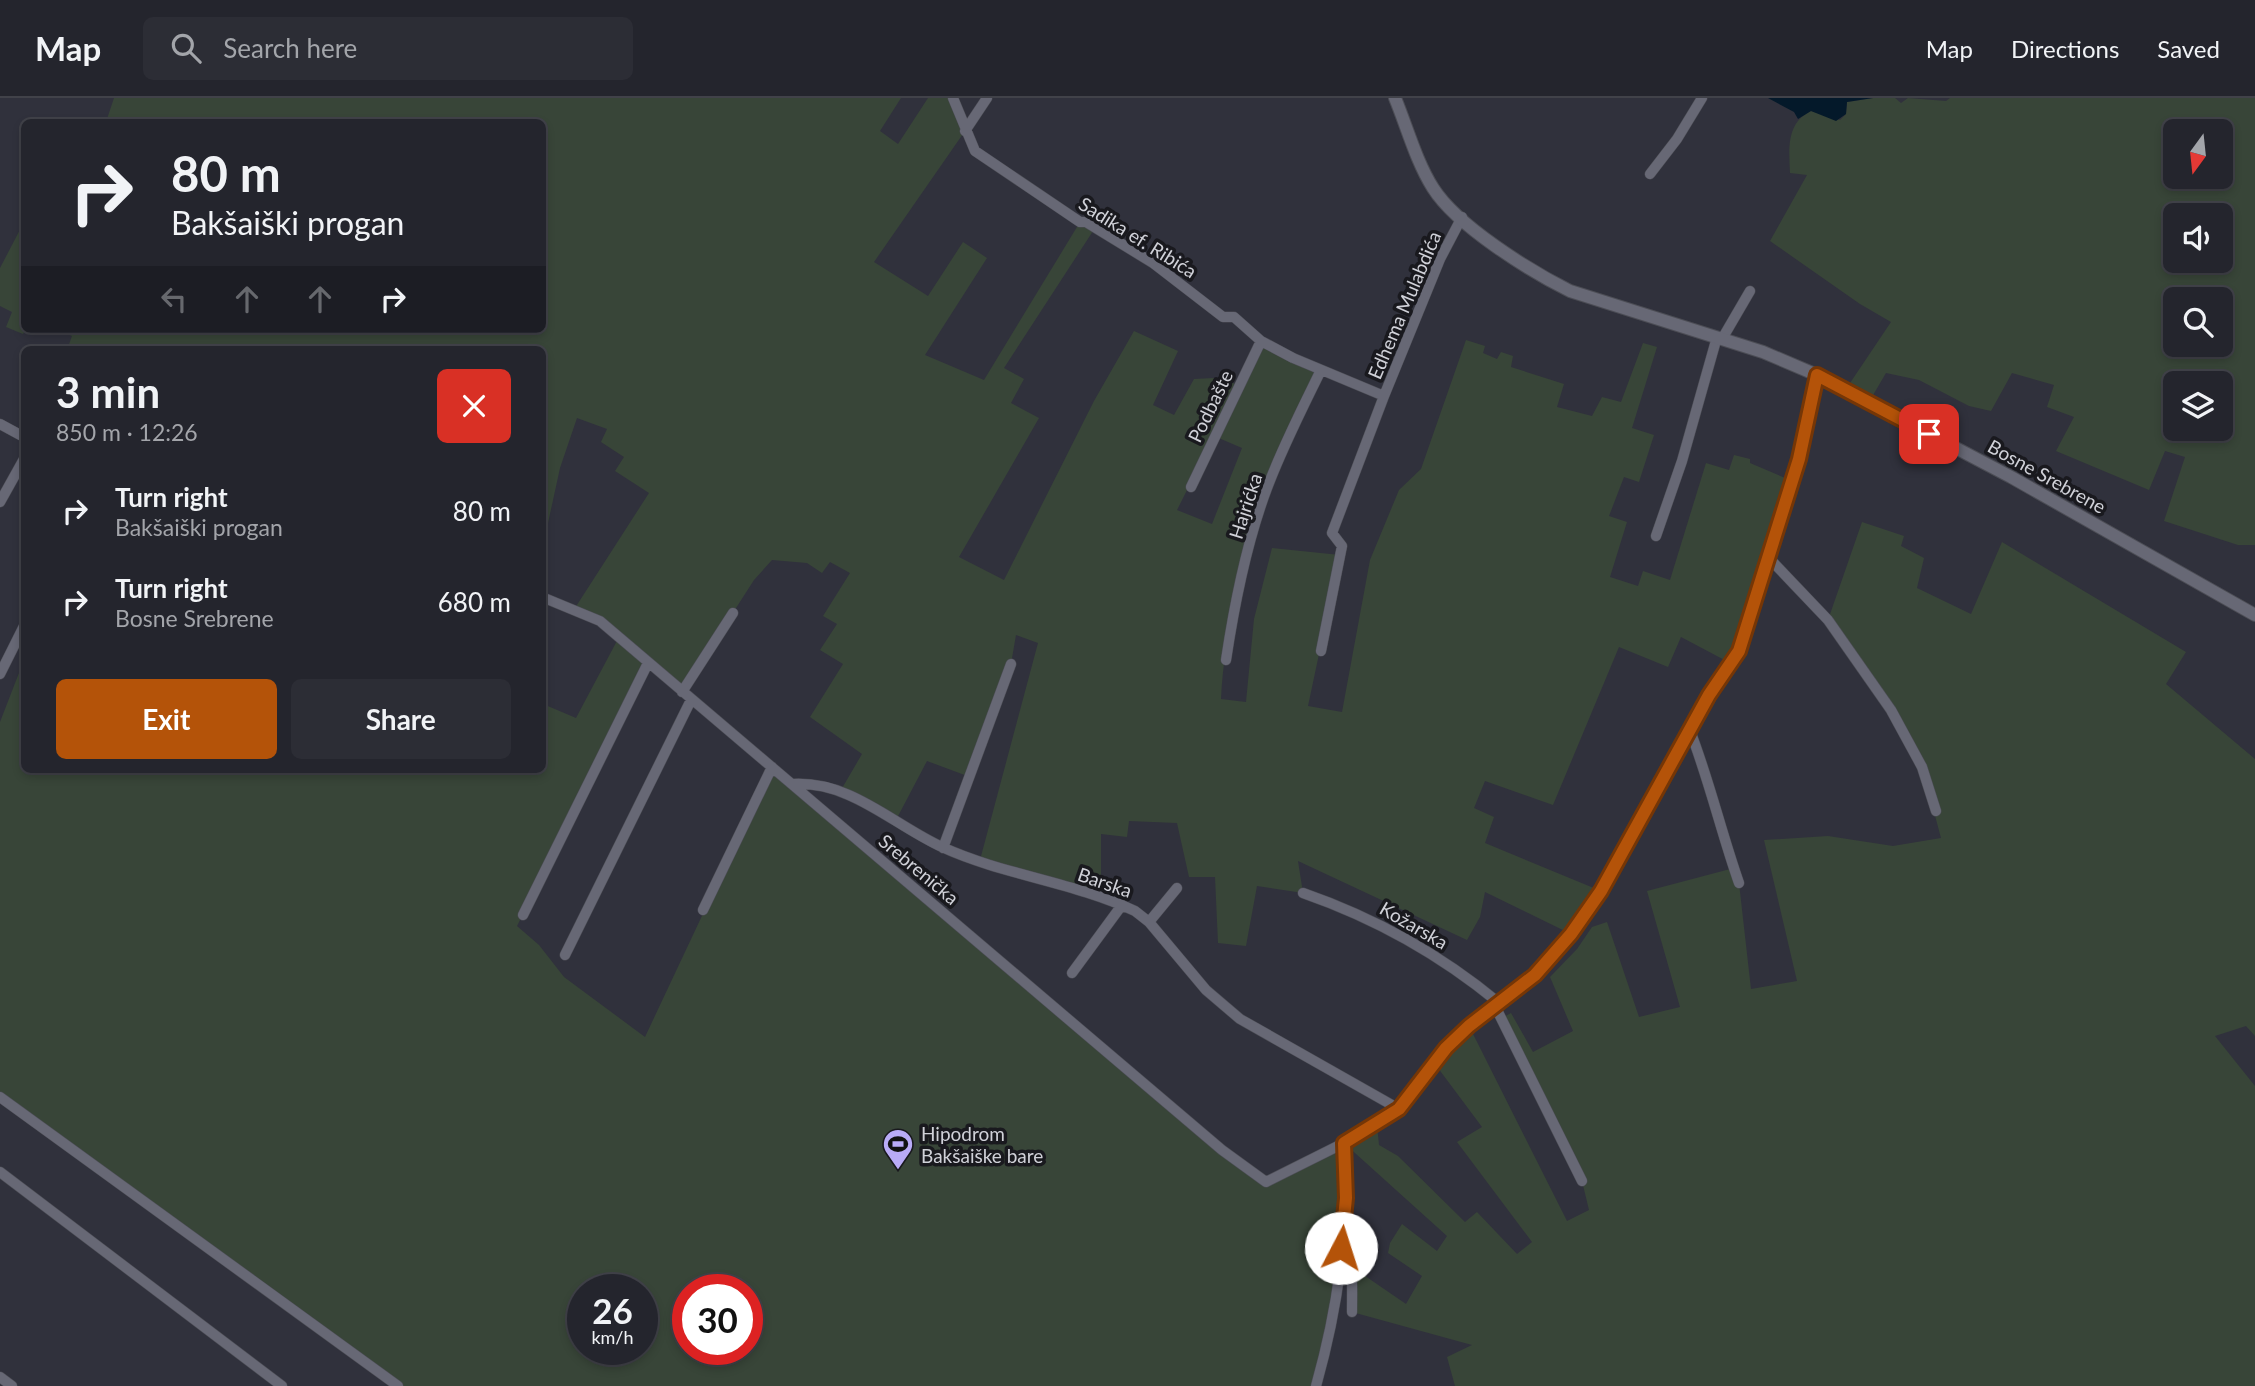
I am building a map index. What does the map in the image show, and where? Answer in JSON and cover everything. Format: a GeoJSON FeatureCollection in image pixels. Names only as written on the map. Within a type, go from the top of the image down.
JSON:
{"type":"FeatureCollection","features":[{"type":"Feature","properties":{"kind":"street","name":"Sadika ef. Ribića"},"geometry":{"type":"LineString","coordinates":[[953,98],[965,131],[975,151],[983,158],[1080,222],[1086,222],[1153,263],[1223,317],[1234,317],[1261,341],[1373,391]]}},
{"type":"Feature","properties":{"kind":"street"},"geometry":{"type":"LineString","coordinates":[[965,131],[987,98]]}},
{"type":"Feature","properties":{"kind":"street","name":"Bosne Srebrene"},"geometry":{"type":"LineString","coordinates":[[1395,98],[1429,181],[1448,206],[1526,267],[1570,291],[1720,338],[1817,375],[2011,477],[2255,615]]}},
{"type":"Feature","properties":{"kind":"street"},"geometry":{"type":"LineString","coordinates":[[1650,174],[1677,139],[1702,98]]}},
{"type":"Feature","properties":{"kind":"street","name":"Edhema Mulabdića"},"geometry":{"type":"LineString","coordinates":[[1373,391],[1384,396],[1440,259],[1462,217]]}},
{"type":"Feature","properties":{"kind":"street"},"geometry":{"type":"LineString","coordinates":[[1656,536],[1720,338],[1750,291]]}},
{"type":"Feature","properties":{"kind":"street","name":"Podbašte"},"geometry":{"type":"LineString","coordinates":[[1191,487],[1261,341]]}},
{"type":"Feature","properties":{"kind":"street","name":"Hajrićka"},"geometry":{"type":"LineString","coordinates":[[1226,660],[1236,596],[1262,503],[1321,370]]}},
{"type":"Feature","properties":{"kind":"street"},"geometry":{"type":"LineString","coordinates":[[1316,1386],[1335,1305],[1346,1198],[1344,1143],[1399,1109],[1446,1048],[1535,975],[1571,934],[1620,859],[1689,728],[1739,651],[1805,437],[1817,375]]}},
{"type":"Feature","properties":{"kind":"street"},"geometry":{"type":"LineString","coordinates":[[1321,651],[1342,547],[1332,533],[1384,396]]}},
{"type":"Feature","properties":{"kind":"street"},"geometry":{"type":"LineString","coordinates":[[0,424],[21,435]]}},
{"type":"Feature","properties":{"kind":"street"},"geometry":{"type":"LineString","coordinates":[[0,502],[21,464]]}},
{"type":"Feature","properties":{"kind":"street"},"geometry":{"type":"LineString","coordinates":[[1769,558],[1828,620],[1891,710],[1922,766],[1936,811]]}},
{"type":"Feature","properties":{"kind":"street","name":"Srebrenička"},"geometry":{"type":"LineString","coordinates":[[546,599],[600,621],[1222,1150],[1266,1182],[1344,1143]]}},
{"type":"Feature","properties":{"kind":"street"},"geometry":{"type":"LineString","coordinates":[[682,692],[733,613]]}},
{"type":"Feature","properties":{"kind":"street"},"geometry":{"type":"LineString","coordinates":[[0,674],[21,632]]}},
{"type":"Feature","properties":{"kind":"street"},"geometry":{"type":"LineString","coordinates":[[523,915],[648,663]]}},
{"type":"Feature","properties":{"kind":"street"},"geometry":{"type":"LineString","coordinates":[[943,848],[1011,664]]}},
{"type":"Feature","properties":{"kind":"street"},"geometry":{"type":"LineString","coordinates":[[565,955],[691,700]]}},
{"type":"Feature","properties":{"kind":"street"},"geometry":{"type":"LineString","coordinates":[[1689,728],[1708,778],[1725,845],[1739,883]]}},
{"type":"Feature","properties":{"kind":"street"},"geometry":{"type":"LineString","coordinates":[[703,910],[772,767]]}},
{"type":"Feature","properties":{"kind":"street","name":"Barska"},"geometry":{"type":"LineString","coordinates":[[793,784],[812,783],[841,790],[943,848],[1122,905],[1149,922],[1178,960],[1221,1004],[1240,1019],[1399,1109]]}},
{"type":"Feature","properties":{"kind":"street"},"geometry":{"type":"LineString","coordinates":[[1149,922],[1177,888]]}},
{"type":"Feature","properties":{"kind":"street","name":"Kožarska"},"geometry":{"type":"LineString","coordinates":[[1303,893],[1379,924],[1464,974],[1497,1004]]}},
{"type":"Feature","properties":{"kind":"street"},"geometry":{"type":"LineString","coordinates":[[1072,973],[1122,905]]}},
{"type":"Feature","properties":{"kind":"street"},"geometry":{"type":"LineString","coordinates":[[1497,1004],[1582,1181]]}},
{"type":"Feature","properties":{"kind":"street"},"geometry":{"type":"LineString","coordinates":[[0,1097],[398,1386]]}},
{"type":"Feature","properties":{"kind":"street"},"geometry":{"type":"LineString","coordinates":[[0,1172],[282,1386]]}},
{"type":"Feature","properties":{"kind":"street"},"geometry":{"type":"LineString","coordinates":[[1342,1233],[1350,1249],[1352,1312]]}},
{"type":"Feature","properties":{"kind":"street"},"geometry":{"type":"LineString","coordinates":[[0,1377],[12,1386]]}},
{"type":"Feature","properties":{"kind":"green space"},"geometry":{"type":"Polygon","coordinates":[[[114,98],[901,98],[880,131],[898,144],[928,98],[953,98],[965,131],[874,262],[928,296],[963,242],[987,258],[925,355],[984,380],[1080,222],[1095,228],[1004,368],[1024,379],[1011,403],[1039,418],[959,557],[1004,580],[1094,401],[1134,331],[1178,351],[1153,405],[1174,415],[1194,379],[1214,378],[1240,385],[1261,341],[1321,370],[1286,449],[1255,530],[1232,613],[1221,699],[1246,702],[1254,619],[1272,548],[1340,555],[1308,706],[1342,712],[1370,560],[1399,490],[1421,469],[1466,340],[1485,346],[1483,353],[1497,359],[1501,352],[1513,356],[1511,367],[1564,384],[1557,407],[1592,416],[1602,397],[1621,402],[1643,343],[1657,347],[1632,428],[1654,435],[1639,482],[1624,477],[1609,516],[1627,522],[1610,577],[1638,586],[1643,571],[1670,580],[1706,463],[1729,470],[1734,455],[1750,459],[1750,463],[1792,481],[1732,664],[1681,637],[1668,667],[1619,647],[1553,805],[1485,781],[1474,808],[1494,817],[1485,843],[1601,891],[1571,934],[1485,892],[1480,917],[1467,940],[1298,861],[1303,893],[1257,886],[1246,946],[1218,943],[1215,877],[1189,877],[1177,823],[1129,821],[1127,837],[1101,834],[1101,899],[980,860],[1038,643],[1016,635],[1011,664],[970,777],[927,761],[896,820],[841,790],[862,754],[810,717],[843,664],[820,650],[837,624],[823,616],[850,573],[830,562],[822,573],[807,563],[772,560],[754,580],[682,692],[649,663],[517,926],[539,945],[564,977],[645,1037],[772,767],[1265,1181],[1377,1125],[1379,1145],[1398,1156],[1465,1222],[1477,1212],[1517,1254],[1532,1242],[1457,1142],[1482,1127],[1435,1064],[1469,1026],[1567,1221],[1589,1210],[1582,1181],[1502,1018],[1511,1013],[1533,1052],[1573,1031],[1550,977],[1577,949],[1592,927],[1607,922],[1639,1017],[1680,1007],[1647,891],[1734,868],[1739,883],[1751,989],[1797,981],[1764,840],[1828,836],[1893,846],[1941,838],[1922,767],[1828,620],[1862,522],[1904,536],[1901,546],[1924,558],[1917,588],[1971,614],[2002,542],[2186,652],[2166,684],[2255,759],[2255,1036],[2246,1026],[2215,1036],[2255,1086],[2255,1386],[1455,1386],[1447,1357],[1472,1345],[1352,1312],[1352,1267],[1406,1304],[1422,1276],[1388,1253],[1390,1243],[1402,1224],[1437,1251],[1447,1236],[1345,1144],[1335,1305],[1316,1386],[394,1386],[0,1097],[0,722],[21,668],[21,773],[546,773],[546,705],[576,718],[619,637],[575,608],[649,493],[615,471],[624,457],[601,442],[607,429],[577,418],[560,468],[546,532],[546,346],[68,346],[72,336],[65,333],[546,333],[546,119],[107,119],[114,98]],[[1214,436],[1177,510],[1212,524],[1242,448],[1214,436]]]}},
{"type":"Feature","properties":{"kind":"green space"},"geometry":{"type":"Polygon","coordinates":[[[1873,98],[1895,98],[1901,103],[1908,98],[1946,101],[1950,98],[2255,98],[2255,545],[2238,545],[2164,521],[2185,457],[2165,451],[2149,490],[2056,451],[2074,417],[2047,407],[2054,385],[2012,373],[1991,411],[1969,406],[1919,380],[1886,373],[1869,402],[1846,389],[1891,322],[1860,304],[1770,241],[1807,175],[1790,173],[1791,138],[1797,122],[1811,111],[1840,120],[1846,114],[1847,102],[1873,98]]]}},
{"type":"Feature","properties":{"kind":"green space"},"geometry":{"type":"Polygon","coordinates":[[[21,228],[23,334],[6,327],[12,312],[0,306],[0,268],[21,228]]]}},
{"type":"Feature","properties":{"kind":"water"},"geometry":{"type":"Polygon","coordinates":[[[1768,98],[1873,98],[1847,102],[1846,114],[1836,121],[1811,111],[1798,119],[1794,112],[1768,98]]]}},
{"type":"Feature","properties":{"kind":"place","name":"Hipodrom Bakšaiške bare"},"geometry":{"type":"Point","coordinates":[898,1171]}},
{"type":"Feature","properties":{"kind":"route"},"geometry":{"type":"LineString","coordinates":[[1341,1248],[1346,1198],[1344,1143],[1399,1109],[1446,1048],[1469,1026],[1535,975],[1571,934],[1620,859],[1669,764],[1709,695],[1739,651],[1799,459],[1817,375],[1929,434]]}}]}
